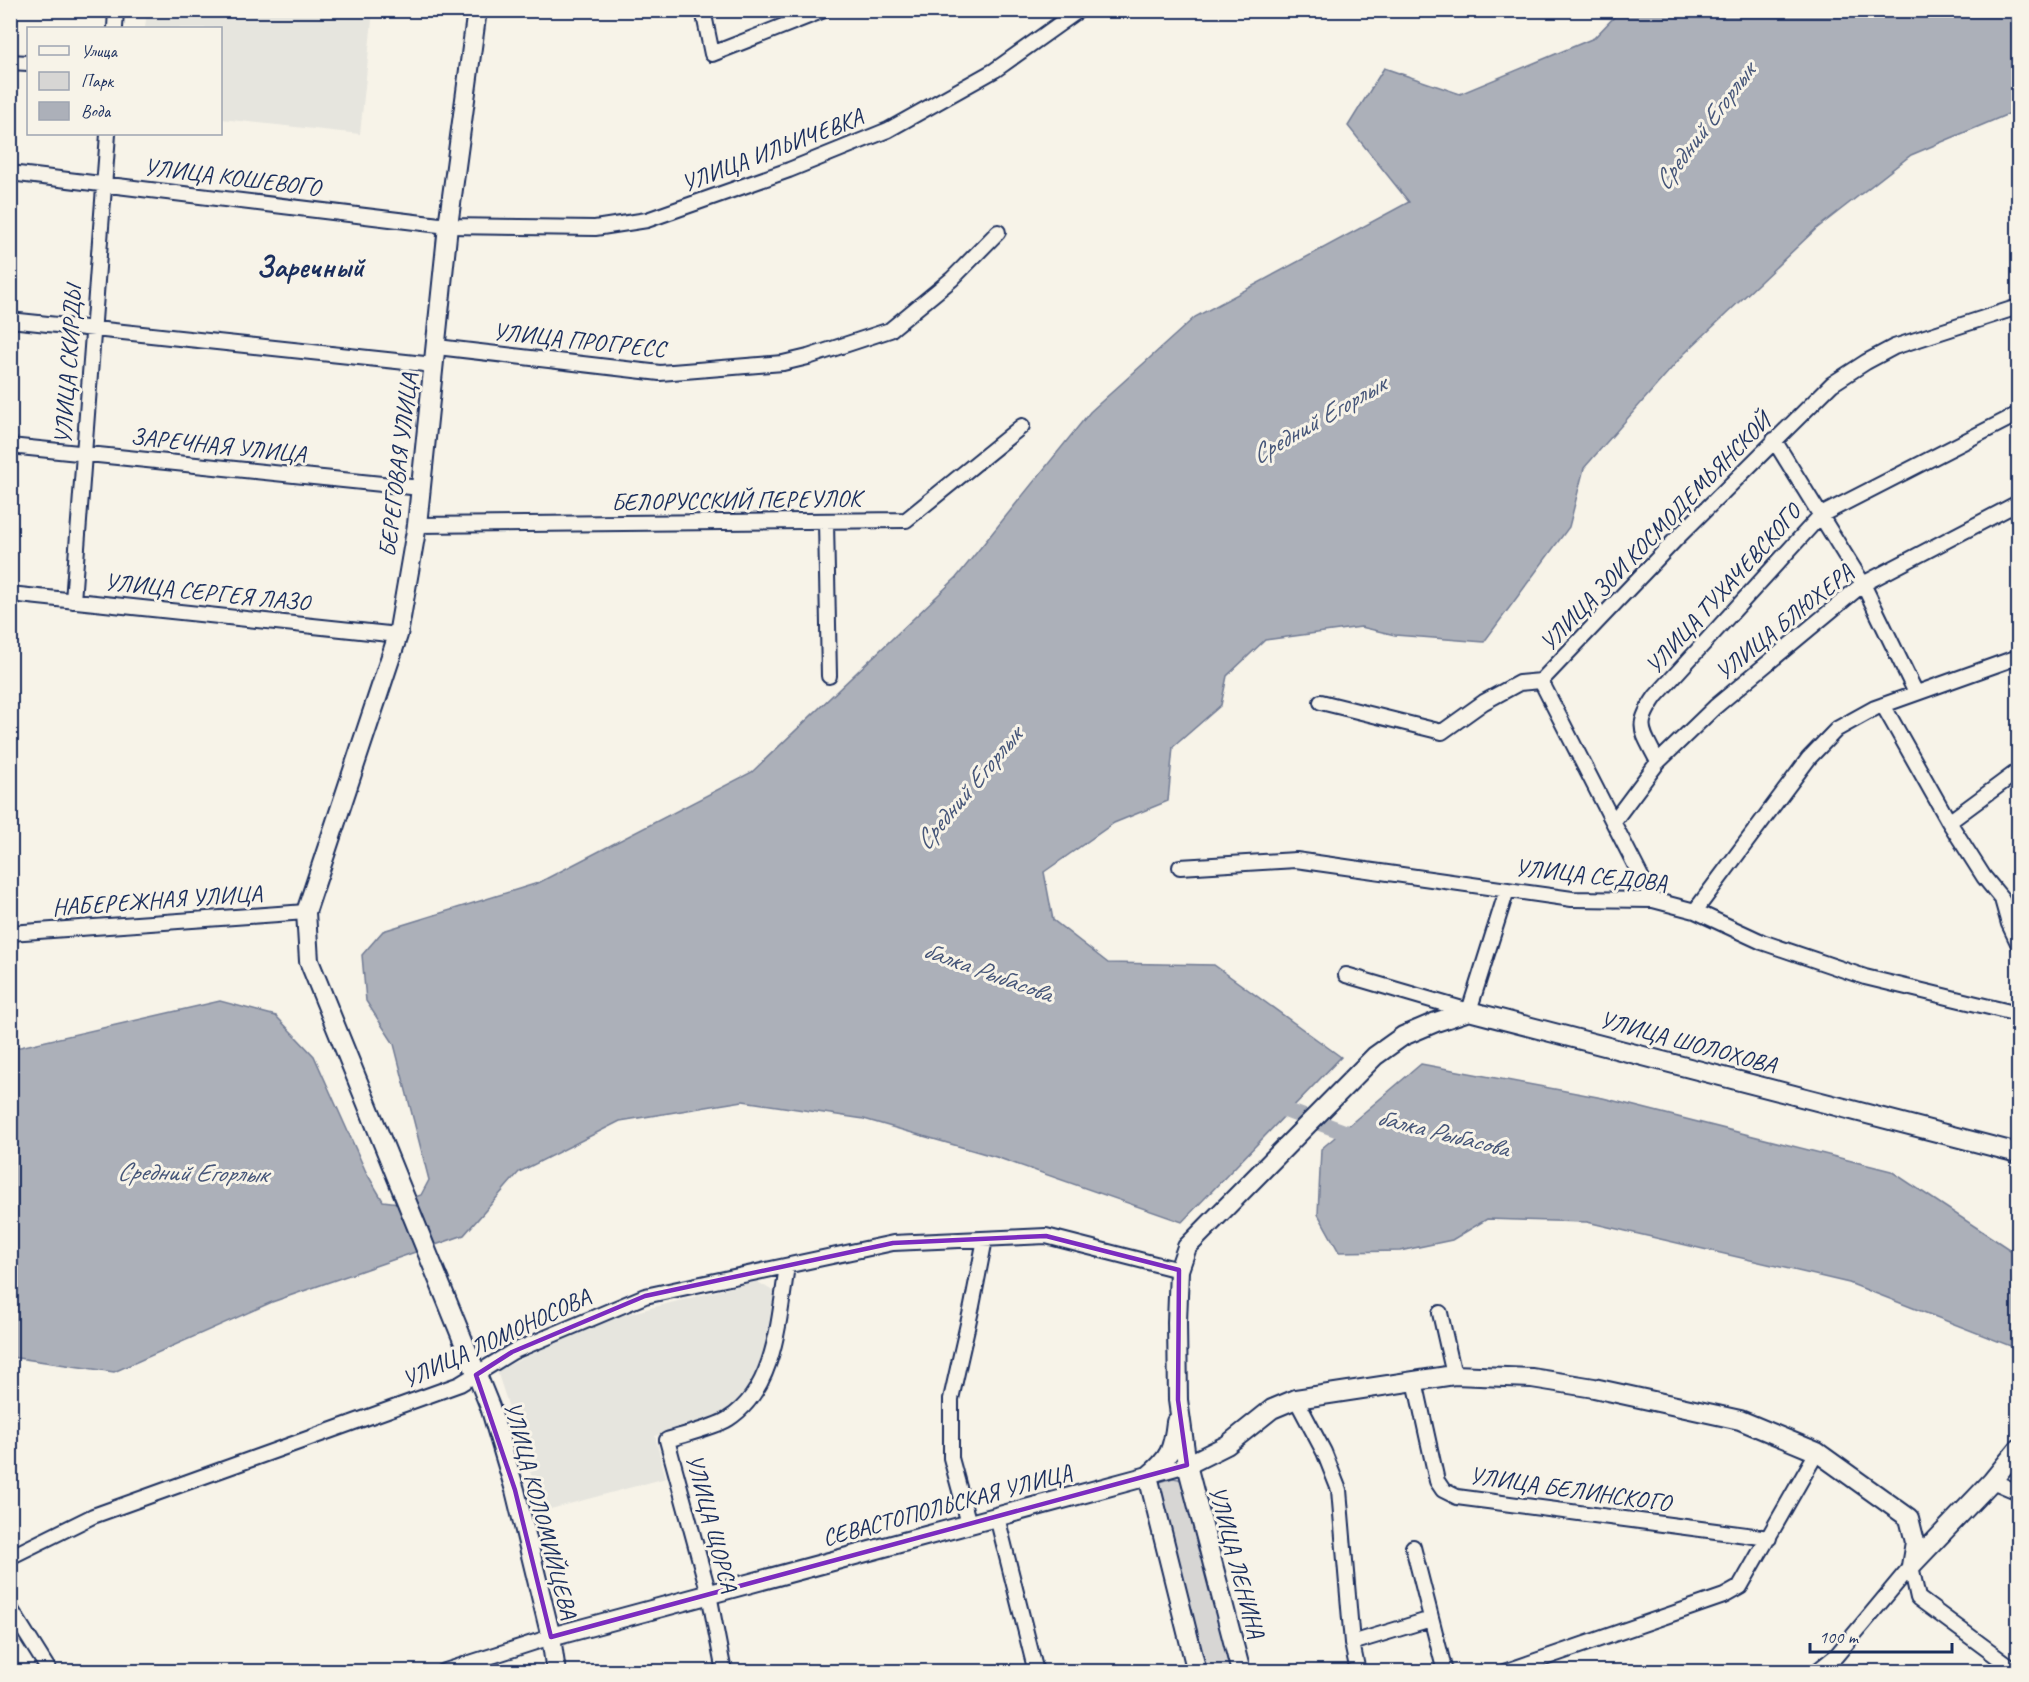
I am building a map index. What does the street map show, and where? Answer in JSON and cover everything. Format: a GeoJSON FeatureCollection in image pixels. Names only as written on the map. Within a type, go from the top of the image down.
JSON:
{"type":"FeatureCollection","features":[{"type":"Feature","properties":{"kind":"main road","name":"БЕРЕГОВАЯ УЛИЦА"},"geometry":{"type":"LineString","coordinates":[[306,912],[398,635],[417,525],[448,226],[477,10]]}},
{"type":"Feature","properties":{"kind":"main road","name":"УЛИЦА КОЛОМИЙЦЕВА"},"geometry":{"type":"LineString","coordinates":[[306,912],[309,961],[490,1407],[515,1490],[551,1636],[556,1671]]}},
{"type":"Feature","properties":{"kind":"main road"},"geometry":{"type":"LineString","coordinates":[[1197,1671],[1148,1476],[1165,1462],[1174,1441],[1178,1400],[1179,1270],[1187,1247],[1375,1056],[1403,1036],[1469,1011]]}},
{"type":"Feature","properties":{"kind":"main road","name":"УЛИЦА ШОЛОХОВА"},"geometry":{"type":"LineString","coordinates":[[1469,1011],[2019,1153]]}},
{"type":"Feature","properties":{"kind":"main road","name":"СЕВАСТОПОЛЬСКАЯ УЛИЦА"},"geometry":{"type":"LineString","coordinates":[[1187,1465],[1227,1445],[1272,1409],[1296,1399],[1454,1375],[1532,1378],[1651,1400],[1740,1420],[1817,1452],[1909,1518],[1915,1542],[1911,1566]]}},
{"type":"Feature","properties":{"kind":"main road","name":"УЛИЦА ЛЕНИНА"},"geometry":{"type":"LineString","coordinates":[[1178,1400],[1187,1465],[1241,1671]]}},
{"type":"Feature","properties":{"kind":"main road"},"geometry":{"type":"LineString","coordinates":[[1911,1566],[1992,1481],[2019,1449]]}},
{"type":"Feature","properties":{"kind":"main road","name":"СЕВАСТОПОЛЬСКАЯ УЛИЦА"},"geometry":{"type":"LineString","coordinates":[[551,1636],[1148,1476]]}},
{"type":"Feature","properties":{"kind":"street"},"geometry":{"type":"LineString","coordinates":[[115,27],[116,10]]}},
{"type":"Feature","properties":{"kind":"street"},"geometry":{"type":"LineString","coordinates":[[703,10],[712,54],[824,10]]}},
{"type":"Feature","properties":{"kind":"street","name":"УЛИЦА ИЛЬИЧЕВКА"},"geometry":{"type":"LineString","coordinates":[[448,226],[595,228],[647,220],[789,170],[888,130],[994,70],[1079,10]]}},
{"type":"Feature","properties":{"kind":"street"},"geometry":{"type":"LineString","coordinates":[[10,62],[27,63]]}},
{"type":"Feature","properties":{"kind":"street","name":"УЛИЦА СКИРДЫ"},"geometry":{"type":"LineString","coordinates":[[73,600],[108,135]]}},
{"type":"Feature","properties":{"kind":"street","name":"УЛИЦА КОШЕВОГО"},"geometry":{"type":"LineString","coordinates":[[10,173],[448,226]]}},
{"type":"Feature","properties":{"kind":"street","name":"УЛИЦА ПРОГРЕСС"},"geometry":{"type":"LineString","coordinates":[[437,347],[660,374],[783,363],[890,330],[952,279],[998,232]]}},
{"type":"Feature","properties":{"kind":"street","name":"УЛИЦА ЗОИ КОСМОДЕМЬЯНСКОЙ"},"geometry":{"type":"LineString","coordinates":[[1653,900],[1541,681],[1677,538],[1832,384],[1894,347],[2019,308]]}},
{"type":"Feature","properties":{"kind":"street"},"geometry":{"type":"LineString","coordinates":[[10,320],[434,365]]}},
{"type":"Feature","properties":{"kind":"street","name":"УЛИЦА ТУХАЧЕВСКОГО"},"geometry":{"type":"LineString","coordinates":[[1658,762],[1641,729],[1644,713],[1656,696],[1821,515],[2019,414]]}},
{"type":"Feature","properties":{"kind":"street","name":"БЕЛОРУССКИЙ ПЕРЕУЛОК"},"geometry":{"type":"LineString","coordinates":[[417,525],[906,520],[1022,426]]}},
{"type":"Feature","properties":{"kind":"street"},"geometry":{"type":"LineString","coordinates":[[1774,440],[1863,584],[1916,693]]}},
{"type":"Feature","properties":{"kind":"street","name":"ЗАРЕЧНАЯ УЛИЦА"},"geometry":{"type":"LineString","coordinates":[[10,446],[421,488]]}},
{"type":"Feature","properties":{"kind":"street","name":"УЛИЦА БЛЮХЕРА"},"geometry":{"type":"LineString","coordinates":[[1614,821],[1658,762],[1714,707],[1863,584],[2019,502]]}},
{"type":"Feature","properties":{"kind":"street"},"geometry":{"type":"LineString","coordinates":[[826,522],[829,676]]}},
{"type":"Feature","properties":{"kind":"street","name":"УЛИЦА СЕРГЕЯ ЛАЗО"},"geometry":{"type":"LineString","coordinates":[[10,594],[398,635]]}},
{"type":"Feature","properties":{"kind":"street"},"geometry":{"type":"LineString","coordinates":[[1695,911],[1809,758],[1838,729],[1883,705],[2019,657]]}},
{"type":"Feature","properties":{"kind":"street"},"geometry":{"type":"LineString","coordinates":[[1321,702],[1442,732],[1484,702],[1520,683],[1541,681]]}},
{"type":"Feature","properties":{"kind":"street"},"geometry":{"type":"LineString","coordinates":[[1883,705],[1949,822],[1984,877],[2002,899],[2014,920],[2019,943]]}},
{"type":"Feature","properties":{"kind":"street"},"geometry":{"type":"LineString","coordinates":[[1949,822],[2019,771]]}},
{"type":"Feature","properties":{"kind":"street","name":"УЛИЦА СЕДОВА"},"geometry":{"type":"LineString","coordinates":[[1180,867],[1296,860],[1572,899],[1653,900],[1695,911],[1762,942],[1866,977],[2019,1014]]}},
{"type":"Feature","properties":{"kind":"street"},"geometry":{"type":"LineString","coordinates":[[1469,1011],[1507,890]]}},
{"type":"Feature","properties":{"kind":"street","name":"НАБЕРЕЖНАЯ УЛИЦА"},"geometry":{"type":"LineString","coordinates":[[10,933],[306,912]]}},
{"type":"Feature","properties":{"kind":"street","name":"УЛИЦА ШОЛОХОВА"},"geometry":{"type":"LineString","coordinates":[[1346,975],[1469,1011]]}},
{"type":"Feature","properties":{"kind":"street","name":"УЛИЦА ЛОМОНОСОВА"},"geometry":{"type":"LineString","coordinates":[[10,1557],[93,1516],[449,1388],[476,1375],[512,1352],[645,1296],[893,1243],[1046,1236],[1179,1270]]}},
{"type":"Feature","properties":{"kind":"street"},"geometry":{"type":"LineString","coordinates":[[969,1524],[951,1458],[951,1399],[985,1239]]}},
{"type":"Feature","properties":{"kind":"street","name":"УЛИЦА ЩОРСА"},"geometry":{"type":"LineString","coordinates":[[724,1671],[709,1594],[667,1440],[726,1420],[746,1405],[767,1370],[777,1329],[787,1266]]}},
{"type":"Feature","properties":{"kind":"street"},"geometry":{"type":"LineString","coordinates":[[1440,1313],[1454,1375]]}},
{"type":"Feature","properties":{"kind":"street","name":"УЛИЦА БЕЛИНСКОГО"},"geometry":{"type":"LineString","coordinates":[[1415,1381],[1437,1481],[1443,1490],[1457,1497],[1769,1538]]}},
{"type":"Feature","properties":{"kind":"street"},"geometry":{"type":"LineString","coordinates":[[1296,1399],[1324,1452],[1339,1490],[1352,1643],[1358,1671]]}},
{"type":"Feature","properties":{"kind":"street"},"geometry":{"type":"LineString","coordinates":[[1503,1671],[1724,1596],[1740,1587],[1817,1452]]}},
{"type":"Feature","properties":{"kind":"street","name":"СЕВАСТОПОЛЬСКАЯ УЛИЦА"},"geometry":{"type":"LineString","coordinates":[[1148,1476],[1187,1465]]}},
{"type":"Feature","properties":{"kind":"street"},"geometry":{"type":"LineString","coordinates":[[1992,1481],[2019,1492]]}},
{"type":"Feature","properties":{"kind":"street"},"geometry":{"type":"LineString","coordinates":[[997,1517],[1036,1671]]}},
{"type":"Feature","properties":{"kind":"street"},"geometry":{"type":"LineString","coordinates":[[1413,1547],[1445,1671]]}},
{"type":"Feature","properties":{"kind":"street"},"geometry":{"type":"LineString","coordinates":[[1816,1671],[1836,1656],[1911,1566]]}},
{"type":"Feature","properties":{"kind":"street"},"geometry":{"type":"LineString","coordinates":[[1911,1566],[1918,1598],[2018,1671]]}},
{"type":"Feature","properties":{"kind":"street"},"geometry":{"type":"LineString","coordinates":[[10,1608],[50,1671]]}},
{"type":"Feature","properties":{"kind":"street"},"geometry":{"type":"LineString","coordinates":[[1352,1643],[1431,1619]]}},
{"type":"Feature","properties":{"kind":"street","name":"СЕВАСТОПОЛЬСКАЯ УЛИЦА"},"geometry":{"type":"LineString","coordinates":[[442,1671],[551,1636]]}},
{"type":"Feature","properties":{"kind":"highlighted area"},"geometry":{"type":"Polygon","coordinates":[[[1046,1236],[1179,1270],[1178,1400],[1187,1465],[551,1637],[515,1490],[476,1375],[512,1352],[645,1296],[893,1243],[1046,1236]]]}},
{"type":"Feature","properties":{"kind":"shaded area"},"geometry":{"type":"Polygon","coordinates":[[[147,11],[373,11],[360,134],[222,119],[222,27],[145,27],[147,11]]]}},
{"type":"Feature","properties":{"kind":"shaded area"},"geometry":{"type":"Polygon","coordinates":[[[756,1281],[778,1294],[754,1384],[727,1412],[655,1436],[666,1478],[543,1511],[497,1371],[600,1321],[756,1281]]]}},
{"type":"Feature","properties":{"kind":"green space"},"geometry":{"type":"Polygon","coordinates":[[[1173,1478],[1183,1483],[1231,1671],[1203,1671],[1157,1488],[1160,1482],[1173,1478]]]}},
{"type":"Feature","properties":{"kind":"water","name":"Средний Егорлык"},"geometry":{"type":"Polygon","coordinates":[[[1620,11],[2018,11],[2018,110],[1911,155],[1816,229],[1684,354],[1584,468],[1569,527],[1484,642],[1395,635],[1361,627],[1265,640],[1227,676],[1221,705],[1173,747],[1168,801],[1114,823],[1044,872],[1053,920],[1108,963],[1214,965],[1341,1057],[1182,1222],[996,1157],[864,1119],[743,1101],[620,1121],[519,1172],[464,1235],[272,1302],[114,1372],[11,1357],[11,1049],[220,1001],[276,1016],[314,1056],[366,1172],[383,1201],[399,1203],[421,1195],[429,1180],[394,1044],[366,1001],[362,955],[383,931],[538,883],[752,772],[956,578],[1090,412],[1195,317],[1409,202],[1348,126],[1384,68],[1460,94],[1594,38],[1620,11]]]}},
{"type":"Feature","properties":{"kind":"water"},"geometry":{"type":"Polygon","coordinates":[[[1421,1064],[1603,1098],[1891,1171],[2018,1255],[2018,1349],[1849,1283],[1587,1222],[1487,1219],[1452,1240],[1400,1251],[1339,1252],[1318,1214],[1321,1149],[1421,1064]]]}},
{"type":"Feature","properties":{"kind":"waterway","name":"балка Рыбасова"},"geometry":{"type":"LineString","coordinates":[[1269,1104],[1363,1139]]}},
{"type":"Feature","properties":{"kind":"district","name":"Заречный"},"geometry":{"type":"Point","coordinates":[310,267]}}]}
